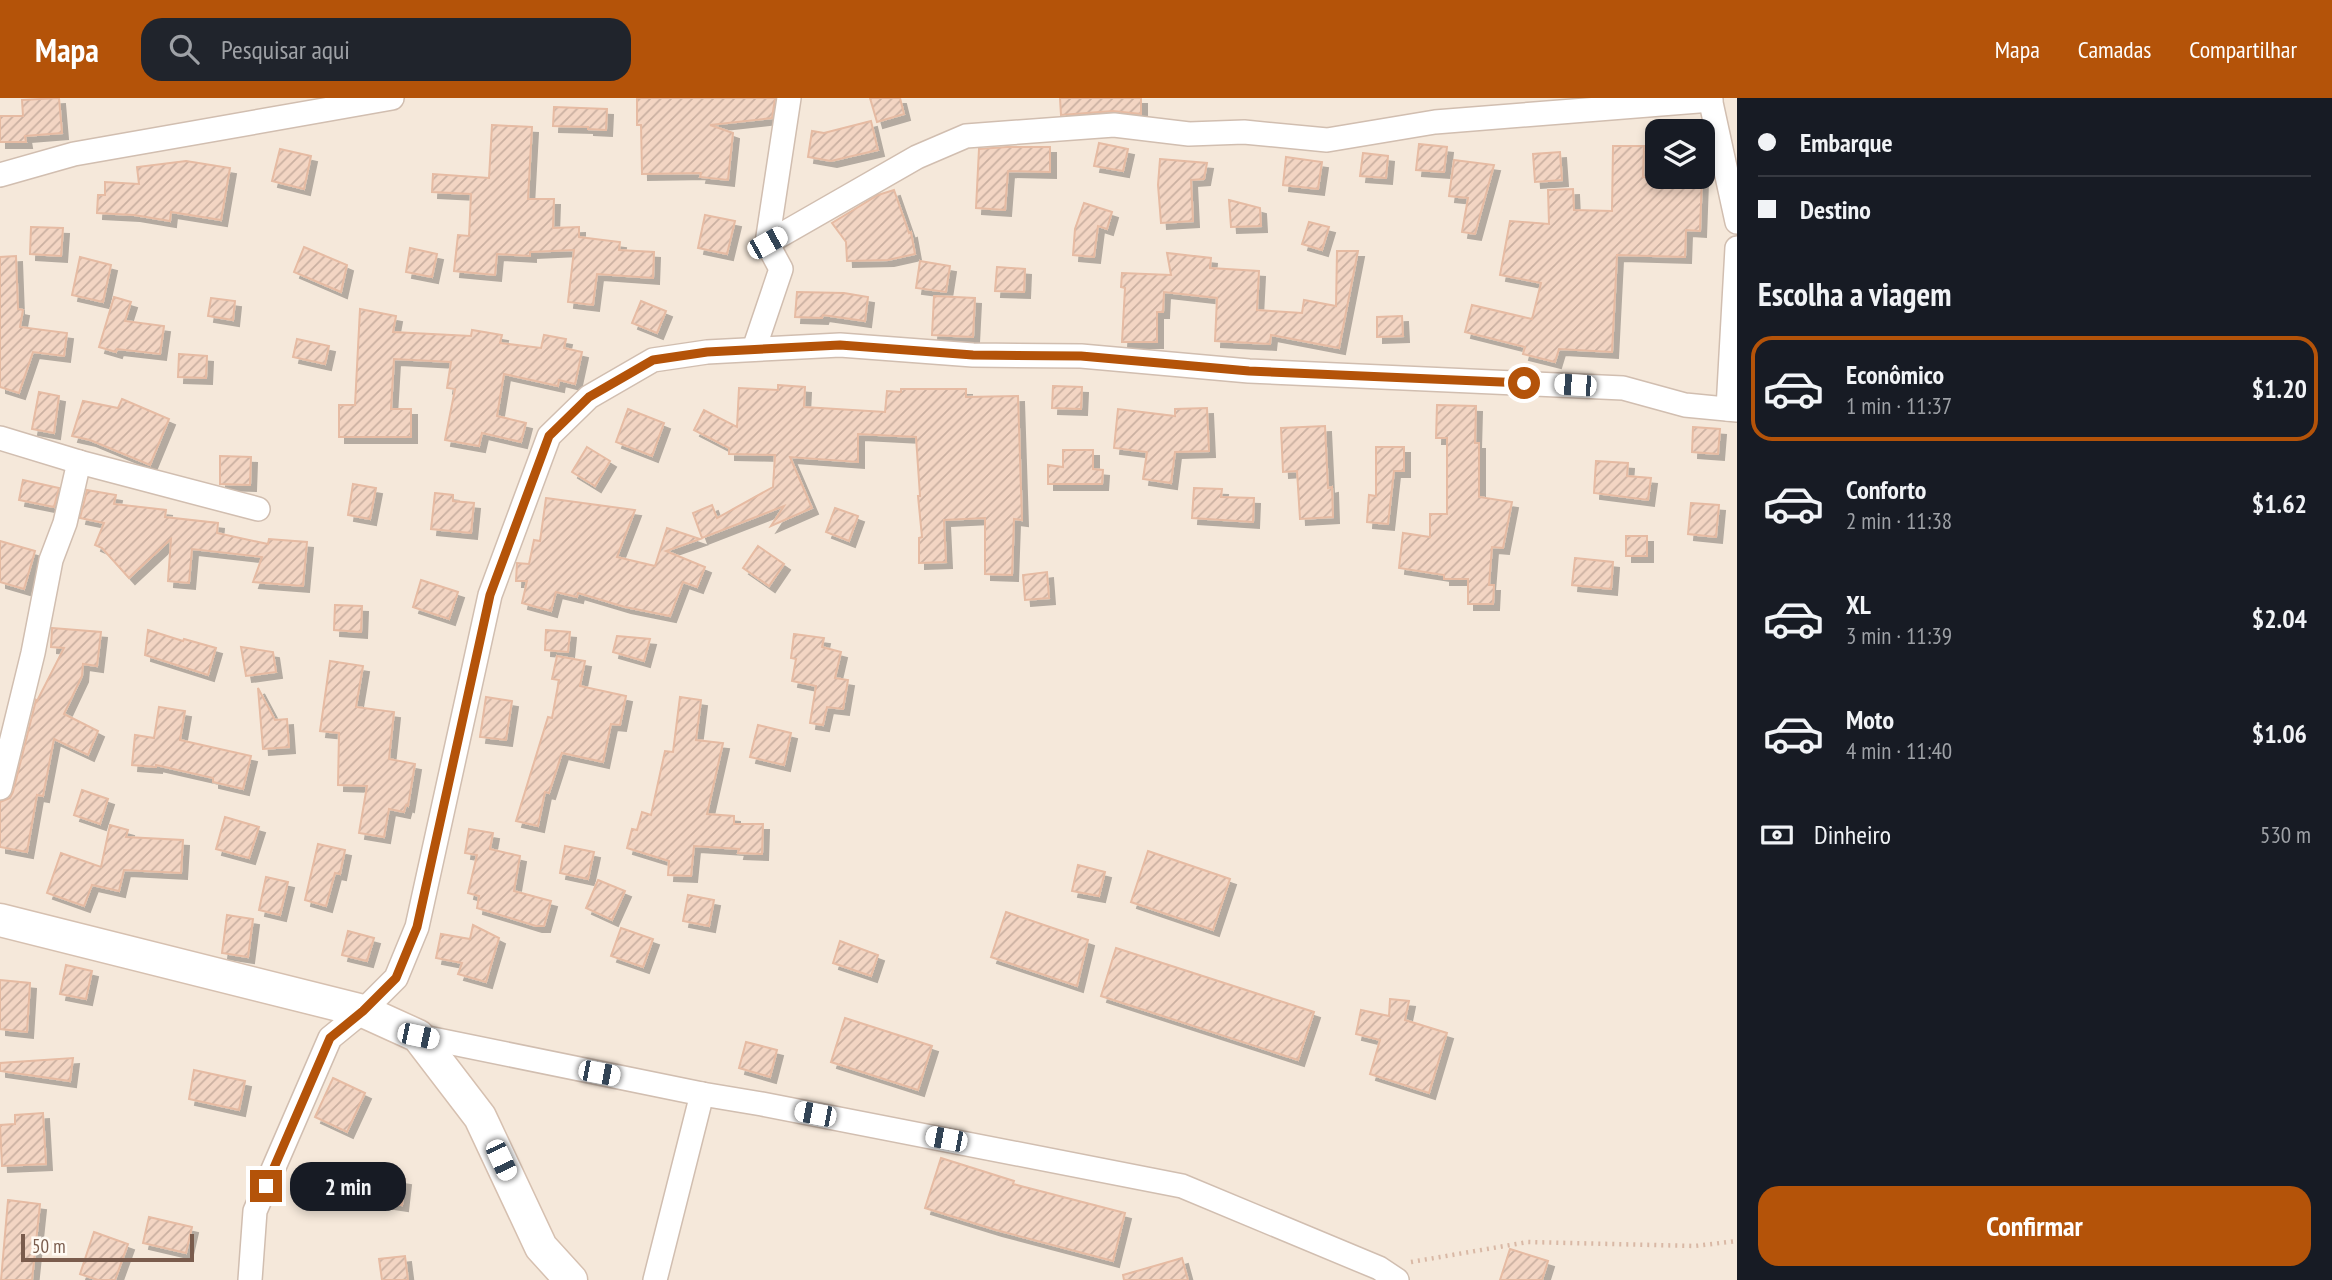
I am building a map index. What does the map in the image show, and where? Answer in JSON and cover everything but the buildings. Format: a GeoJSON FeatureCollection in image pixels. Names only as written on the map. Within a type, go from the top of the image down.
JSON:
{"type":"FeatureCollection","features":[{"type":"Feature","properties":{"kind":"street"},"geometry":{"type":"LineString","coordinates":[[0,175],[74,154],[392,98]]}},
{"type":"Feature","properties":{"kind":"street"},"geometry":{"type":"LineString","coordinates":[[754,349],[780,269],[767,243],[789,98]]}},
{"type":"Feature","properties":{"kind":"street"},"geometry":{"type":"LineString","coordinates":[[767,243],[917,157],[966,136],[1114,125],[1189,134],[1244,132],[1327,140],[1435,122],[1710,99],[1737,222]]}},
{"type":"Feature","properties":{"kind":"street"},"geometry":{"type":"LineString","coordinates":[[250,1280],[255,1211],[330,1038],[363,1011],[396,978],[417,927],[490,595],[549,436],[589,397],[653,360],[707,352],[840,345],[973,355],[1081,356],[1249,371],[1623,388],[1685,405],[1732,409],[1737,248]]}},
{"type":"Feature","properties":{"kind":"street"},"geometry":{"type":"LineString","coordinates":[[0,438],[79,462],[258,509]]}},
{"type":"Feature","properties":{"kind":"street"},"geometry":{"type":"LineString","coordinates":[[0,788],[33,653],[51,560],[65,523],[79,462]]}},
{"type":"Feature","properties":{"kind":"street"},"geometry":{"type":"LineString","coordinates":[[0,920],[363,1011],[418,1036],[702,1094],[1182,1186],[1388,1274]]}},
{"type":"Feature","properties":{"kind":"street"},"geometry":{"type":"LineString","coordinates":[[418,1036],[480,1117],[541,1247],[571,1280]]}},
{"type":"Feature","properties":{"kind":"street"},"geometry":{"type":"LineString","coordinates":[[655,1280],[702,1094]]}},
{"type":"Feature","properties":{"kind":"path"},"geometry":{"type":"LineString","coordinates":[[1388,1274],[1528,1242],[1695,1246],[1737,1241]]}},
{"type":"Feature","properties":{"kind":"shaded area"},"geometry":{"type":"Polygon","coordinates":[[[0,98],[1737,98],[1737,1280],[0,1280],[0,98]]]}},
{"type":"Feature","properties":{"kind":"route"},"geometry":{"type":"LineString","coordinates":[[266,1186],[330,1038],[363,1011],[396,978],[417,927],[490,595],[549,436],[589,397],[653,360],[707,352],[840,345],[973,355],[1081,356],[1249,371],[1524,383]]}}]}
